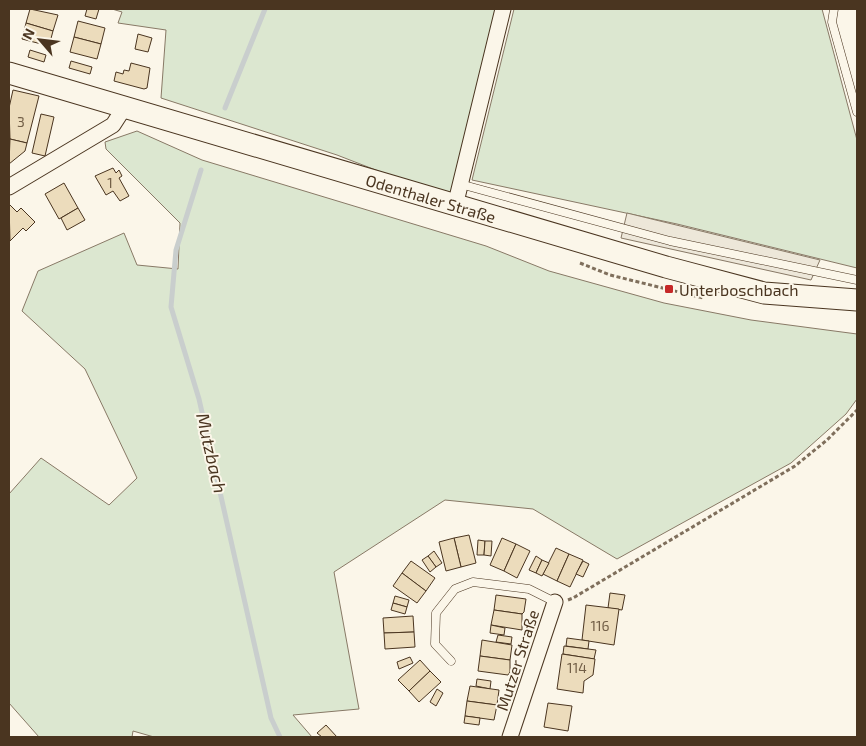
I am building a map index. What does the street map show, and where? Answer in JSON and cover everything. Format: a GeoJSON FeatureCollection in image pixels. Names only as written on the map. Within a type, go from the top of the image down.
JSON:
{"type":"FeatureCollection","features":[{"type":"Feature","properties":{"kind":"main road","name":"Odenthaler Straße"},"geometry":{"type":"LineString","coordinates":[[9,73],[666,267],[764,292],[857,300]]}},
{"type":"Feature","properties":{"kind":"street"},"geometry":{"type":"LineString","coordinates":[[455,206],[503,9]]}},
{"type":"Feature","properties":{"kind":"street"},"geometry":{"type":"LineString","coordinates":[[9,187],[113,125],[124,108]]}},
{"type":"Feature","properties":{"kind":"street","name":"Mutzer Straße"},"geometry":{"type":"LineString","coordinates":[[510,737],[555,602]]}},
{"type":"Feature","properties":{"kind":"lane"},"geometry":{"type":"LineString","coordinates":[[834,9],[832,22],[857,112]]}},
{"type":"Feature","properties":{"kind":"lane"},"geometry":{"type":"LineString","coordinates":[[460,184],[670,241],[857,280]]}},
{"type":"Feature","properties":{"kind":"lane","name":"Mutzer Straße"},"geometry":{"type":"LineString","coordinates":[[451,661],[435,644],[436,613],[456,589],[473,582],[528,589],[555,602]]}},
{"type":"Feature","properties":{"kind":"path"},"geometry":{"type":"LineString","coordinates":[[555,602],[573,598],[795,466],[827,440],[857,410]]}},
{"type":"Feature","properties":{"kind":"green space"},"geometry":{"type":"Polygon","coordinates":[[[112,9],[501,9],[453,200],[337,155],[161,98],[166,30],[118,23],[122,12],[112,9]]]}},
{"type":"Feature","properties":{"kind":"green space"},"geometry":{"type":"Polygon","coordinates":[[[514,9],[822,9],[857,140],[857,268],[677,224],[472,180],[514,9]]]}},
{"type":"Feature","properties":{"kind":"green space"},"geometry":{"type":"Polygon","coordinates":[[[137,131],[202,160],[486,246],[549,271],[664,303],[751,320],[857,334],[857,399],[846,414],[791,463],[617,559],[533,509],[445,500],[334,572],[359,709],[293,715],[312,737],[154,737],[133,731],[132,737],[39,737],[9,703],[9,494],[41,458],[109,505],[137,478],[85,369],[22,311],[38,271],[124,233],[137,265],[178,269],[180,223],[106,149],[105,142],[137,131]]]}},
{"type":"Feature","properties":{"kind":"shaded area"},"geometry":{"type":"Polygon","coordinates":[[[627,213],[820,260],[811,280],[621,238],[627,213]]]}},
{"type":"Feature","properties":{"kind":"building"},"geometry":{"type":"Polygon","coordinates":[[[30,9],[58,15],[53,31],[26,23],[30,9]]]}},
{"type":"Feature","properties":{"kind":"building"},"geometry":{"type":"Polygon","coordinates":[[[87,9],[99,9],[96,19],[85,16],[87,9]]]}},
{"type":"Feature","properties":{"kind":"building"},"geometry":{"type":"Polygon","coordinates":[[[78,21],[105,28],[101,44],[74,37],[78,21]]]}},
{"type":"Feature","properties":{"kind":"building"},"geometry":{"type":"Polygon","coordinates":[[[26,23],[53,31],[49,46],[22,39],[26,23]]]}},
{"type":"Feature","properties":{"kind":"building"},"geometry":{"type":"Polygon","coordinates":[[[138,34],[152,38],[148,52],[135,49],[138,34]]]}},
{"type":"Feature","properties":{"kind":"building"},"geometry":{"type":"Polygon","coordinates":[[[74,37],[101,44],[97,59],[70,52],[74,37]]]}},
{"type":"Feature","properties":{"kind":"building"},"geometry":{"type":"Polygon","coordinates":[[[30,50],[46,55],[44,62],[28,57],[30,50]]]}},
{"type":"Feature","properties":{"kind":"building"},"geometry":{"type":"Polygon","coordinates":[[[71,61],[92,67],[90,74],[69,68],[71,61]]]}},
{"type":"Feature","properties":{"kind":"building"},"geometry":{"type":"Polygon","coordinates":[[[131,63],[150,68],[147,88],[144,89],[114,81],[116,72],[123,74],[124,70],[129,71],[131,63]]]}},
{"type":"Feature","properties":{"kind":"building"},"geometry":{"type":"Polygon","coordinates":[[[13,90],[39,96],[27,143],[10,139],[9,108],[13,90]]]}},
{"type":"Feature","properties":{"kind":"building"},"geometry":{"type":"Polygon","coordinates":[[[41,114],[54,117],[45,156],[32,153],[41,114]]]}},
{"type":"Feature","properties":{"kind":"building"},"geometry":{"type":"Polygon","coordinates":[[[10,139],[27,143],[25,151],[9,164],[10,139]]]}},
{"type":"Feature","properties":{"kind":"building"},"geometry":{"type":"Polygon","coordinates":[[[113,168],[116,173],[119,170],[122,176],[119,178],[129,196],[120,201],[113,191],[106,195],[95,176],[113,168]]]}},
{"type":"Feature","properties":{"kind":"building"},"geometry":{"type":"Polygon","coordinates":[[[64,183],[78,208],[59,219],[45,194],[64,183]]]}},
{"type":"Feature","properties":{"kind":"building"},"geometry":{"type":"Polygon","coordinates":[[[9,204],[17,212],[21,208],[35,222],[26,231],[23,228],[10,241],[9,204]]]}},
{"type":"Feature","properties":{"kind":"building"},"geometry":{"type":"Polygon","coordinates":[[[78,208],[85,220],[67,230],[61,218],[78,208]]]}},
{"type":"Feature","properties":{"kind":"building"},"geometry":{"type":"Polygon","coordinates":[[[469,535],[476,563],[461,567],[454,538],[469,535]]]}},
{"type":"Feature","properties":{"kind":"building"},"geometry":{"type":"Polygon","coordinates":[[[454,538],[461,567],[446,571],[439,542],[454,538]]]}},
{"type":"Feature","properties":{"kind":"building"},"geometry":{"type":"Polygon","coordinates":[[[502,538],[516,544],[504,571],[490,565],[502,538]]]}},
{"type":"Feature","properties":{"kind":"building"},"geometry":{"type":"Polygon","coordinates":[[[478,540],[485,541],[484,555],[477,555],[478,540]]]}},
{"type":"Feature","properties":{"kind":"building"},"geometry":{"type":"Polygon","coordinates":[[[485,541],[492,541],[491,556],[484,555],[485,541]]]}},
{"type":"Feature","properties":{"kind":"building"},"geometry":{"type":"Polygon","coordinates":[[[516,544],[530,551],[517,578],[504,571],[516,544]]]}},
{"type":"Feature","properties":{"kind":"building"},"geometry":{"type":"Polygon","coordinates":[[[556,548],[569,554],[557,581],[543,574],[556,548]]]}},
{"type":"Feature","properties":{"kind":"building"},"geometry":{"type":"Polygon","coordinates":[[[434,551],[442,563],[436,567],[428,556],[434,551]]]}},
{"type":"Feature","properties":{"kind":"building"},"geometry":{"type":"Polygon","coordinates":[[[569,554],[583,560],[570,587],[557,581],[569,554]]]}},
{"type":"Feature","properties":{"kind":"building"},"geometry":{"type":"Polygon","coordinates":[[[428,556],[436,567],[430,572],[422,560],[428,556]]]}},
{"type":"Feature","properties":{"kind":"building"},"geometry":{"type":"Polygon","coordinates":[[[536,556],[542,560],[536,573],[529,570],[536,556]]]}},
{"type":"Feature","properties":{"kind":"building"},"geometry":{"type":"Polygon","coordinates":[[[542,560],[549,563],[542,576],[536,573],[542,560]]]}},
{"type":"Feature","properties":{"kind":"building"},"geometry":{"type":"Polygon","coordinates":[[[411,561],[435,578],[426,591],[402,573],[411,561]]]}},
{"type":"Feature","properties":{"kind":"building"},"geometry":{"type":"Polygon","coordinates":[[[583,561],[589,564],[583,577],[576,574],[583,561]]]}},
{"type":"Feature","properties":{"kind":"building"},"geometry":{"type":"Polygon","coordinates":[[[402,573],[426,591],[417,603],[393,586],[402,573]]]}},
{"type":"Feature","properties":{"kind":"building"},"geometry":{"type":"Polygon","coordinates":[[[610,593],[625,595],[622,610],[608,608],[610,593]]]}},
{"type":"Feature","properties":{"kind":"building"},"geometry":{"type":"Polygon","coordinates":[[[496,595],[526,599],[524,612],[522,614],[494,610],[496,595]]]}},
{"type":"Feature","properties":{"kind":"building"},"geometry":{"type":"Polygon","coordinates":[[[395,596],[409,600],[407,607],[393,603],[395,596]]]}},
{"type":"Feature","properties":{"kind":"building"},"geometry":{"type":"Polygon","coordinates":[[[393,603],[407,607],[405,614],[391,610],[393,603]]]}},
{"type":"Feature","properties":{"kind":"building"},"geometry":{"type":"Polygon","coordinates":[[[586,605],[619,609],[614,645],[582,640],[586,605]]]}},
{"type":"Feature","properties":{"kind":"building"},"geometry":{"type":"Polygon","coordinates":[[[494,610],[522,614],[522,630],[491,625],[494,610]]]}},
{"type":"Feature","properties":{"kind":"building"},"geometry":{"type":"Polygon","coordinates":[[[413,616],[414,632],[384,633],[383,618],[413,616]]]}},
{"type":"Feature","properties":{"kind":"building"},"geometry":{"type":"Polygon","coordinates":[[[491,625],[505,628],[504,635],[490,633],[491,625]]]}},
{"type":"Feature","properties":{"kind":"building"},"geometry":{"type":"Polygon","coordinates":[[[414,632],[415,647],[385,649],[384,633],[414,632]]]}},
{"type":"Feature","properties":{"kind":"building"},"geometry":{"type":"Polygon","coordinates":[[[498,635],[512,637],[511,644],[496,642],[498,635]]]}},
{"type":"Feature","properties":{"kind":"building"},"geometry":{"type":"Polygon","coordinates":[[[567,638],[589,641],[588,649],[566,646],[567,638]]]}},
{"type":"Feature","properties":{"kind":"building"},"geometry":{"type":"Polygon","coordinates":[[[482,640],[512,645],[510,660],[480,656],[482,640]]]}},
{"type":"Feature","properties":{"kind":"building"},"geometry":{"type":"Polygon","coordinates":[[[564,646],[596,650],[594,659],[563,654],[564,646]]]}},
{"type":"Feature","properties":{"kind":"building"},"geometry":{"type":"Polygon","coordinates":[[[562,654],[595,659],[593,675],[584,681],[583,693],[557,689],[562,654]]]}},
{"type":"Feature","properties":{"kind":"building"},"geometry":{"type":"Polygon","coordinates":[[[480,656],[510,660],[510,672],[508,675],[478,671],[480,656]]]}},
{"type":"Feature","properties":{"kind":"building"},"geometry":{"type":"Polygon","coordinates":[[[410,657],[413,663],[399,669],[397,662],[410,657]]]}},
{"type":"Feature","properties":{"kind":"building"},"geometry":{"type":"Polygon","coordinates":[[[420,660],[430,671],[409,691],[398,680],[420,660]]]}},
{"type":"Feature","properties":{"kind":"building"},"geometry":{"type":"Polygon","coordinates":[[[430,671],[441,682],[419,702],[409,691],[430,671]]]}},
{"type":"Feature","properties":{"kind":"building"},"geometry":{"type":"Polygon","coordinates":[[[477,679],[491,681],[490,689],[476,686],[477,679]]]}},
{"type":"Feature","properties":{"kind":"building"},"geometry":{"type":"Polygon","coordinates":[[[470,686],[499,690],[497,705],[467,701],[470,686]]]}},
{"type":"Feature","properties":{"kind":"building"},"geometry":{"type":"Polygon","coordinates":[[[437,689],[443,693],[436,706],[430,702],[437,689]]]}},
{"type":"Feature","properties":{"kind":"building"},"geometry":{"type":"Polygon","coordinates":[[[467,701],[497,705],[494,720],[465,716],[467,701]]]}},
{"type":"Feature","properties":{"kind":"building"},"geometry":{"type":"Polygon","coordinates":[[[548,703],[572,706],[568,731],[544,727],[548,703]]]}},
{"type":"Feature","properties":{"kind":"building"},"geometry":{"type":"Polygon","coordinates":[[[465,716],[480,718],[479,725],[464,723],[465,716]]]}},
{"type":"Feature","properties":{"kind":"building"},"geometry":{"type":"Polygon","coordinates":[[[326,725],[337,737],[322,737],[317,733],[326,725]]]}},
{"type":"Feature","properties":{"kind":"waterway","name":"Mutzbach"},"geometry":{"type":"LineString","coordinates":[[225,108],[265,9]]}},
{"type":"Feature","properties":{"kind":"waterway","name":"Mutzbach"},"geometry":{"type":"LineString","coordinates":[[201,170],[176,250],[171,307],[199,399],[271,718],[280,737]]}},
{"type":"Feature","properties":{"kind":"place","name":"Unterboschbach"},"geometry":{"type":"Point","coordinates":[669,289]}}]}
